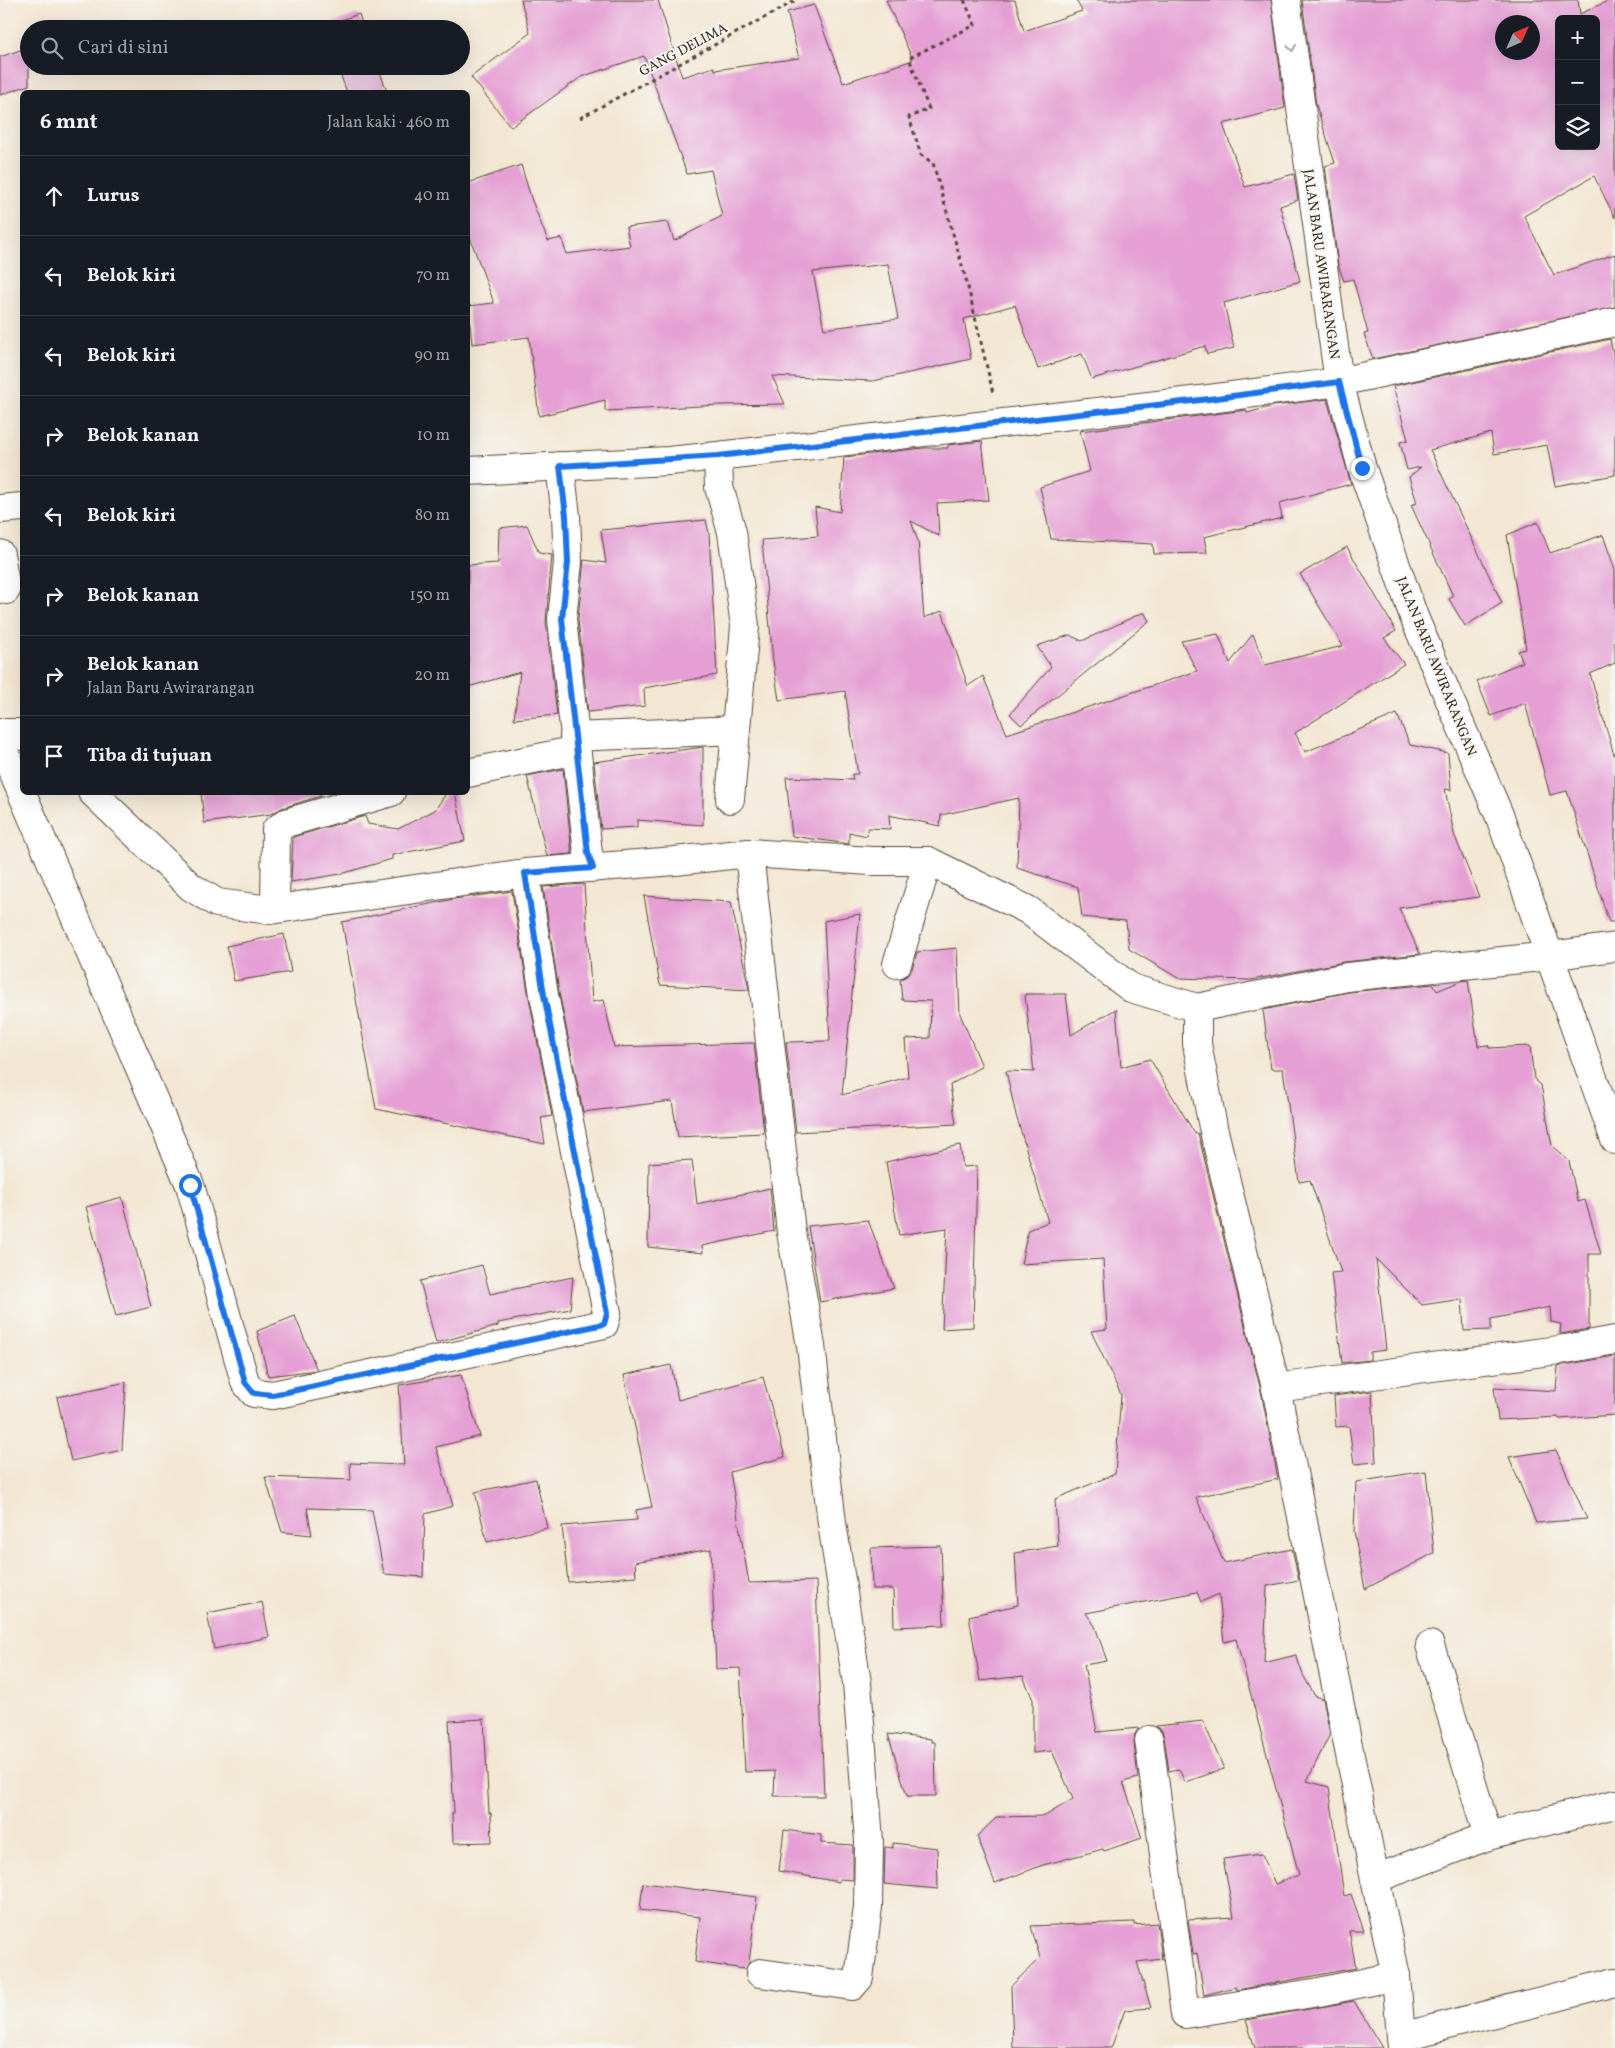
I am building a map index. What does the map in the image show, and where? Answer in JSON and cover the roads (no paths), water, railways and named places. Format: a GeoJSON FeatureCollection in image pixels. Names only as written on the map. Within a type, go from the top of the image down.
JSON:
{"type":"FeatureCollection","features":[{"type":"Feature","properties":{"kind":"street","name":"JALAN BARU AWIRARANGAN"},"geometry":{"type":"LineString","coordinates":[[1286,0],[1339,382],[1362,468],[1414,617],[1500,817],[1615,1140]]}},
{"type":"Feature","properties":{"kind":"street"},"geometry":{"type":"LineString","coordinates":[[470,471],[560,471],[718,456],[1339,382],[1615,322]]}},
{"type":"Feature","properties":{"kind":"street"},"geometry":{"type":"LineString","coordinates":[[718,456],[719,487],[732,532],[746,626],[730,800]]}},
{"type":"Feature","properties":{"kind":"street"},"geometry":{"type":"LineString","coordinates":[[560,471],[566,516],[568,562],[562,619],[588,853],[593,868]]}},
{"type":"Feature","properties":{"kind":"street"},"geometry":{"type":"LineString","coordinates":[[0,509],[20,507]]}},
{"type":"Feature","properties":{"kind":"street"},"geometry":{"type":"LineString","coordinates":[[470,772],[575,744],[736,730]]}},
{"type":"Feature","properties":{"kind":"street"},"geometry":{"type":"LineString","coordinates":[[0,732],[20,734]]}},
{"type":"Feature","properties":{"kind":"street"},"geometry":{"type":"LineString","coordinates":[[0,742],[20,789]]}},
{"type":"Feature","properties":{"kind":"street"},"geometry":{"type":"LineString","coordinates":[[23,795],[190,1185],[245,1382],[254,1393],[273,1395],[604,1324],[607,1313],[544,995],[525,873]]}},
{"type":"Feature","properties":{"kind":"street"},"geometry":{"type":"LineString","coordinates":[[95,795],[198,891],[216,903],[275,909],[525,873],[675,862],[749,853],[871,861],[928,860],[1028,910],[1131,988],[1197,1008],[1346,977],[1550,956],[1615,947]]}},
{"type":"Feature","properties":{"kind":"street"},"geometry":{"type":"LineString","coordinates":[[275,909],[276,830],[286,823],[381,795]]}},
{"type":"Feature","properties":{"kind":"street"},"geometry":{"type":"LineString","coordinates":[[749,853],[791,1232],[811,1346],[832,1523],[857,1683],[869,1841],[868,1907],[859,1978],[856,1983],[852,1986],[760,1973]]}},
{"type":"Feature","properties":{"kind":"street"},"geometry":{"type":"LineString","coordinates":[[897,964],[928,860]]}},
{"type":"Feature","properties":{"kind":"street"},"geometry":{"type":"LineString","coordinates":[[1197,1008],[1197,1044],[1213,1127],[1276,1388],[1396,1976],[1401,2043],[1615,1982]]}},
{"type":"Feature","properties":{"kind":"street"},"geometry":{"type":"LineString","coordinates":[[1276,1388],[1566,1349],[1615,1340]]}},
{"type":"Feature","properties":{"kind":"street"},"geometry":{"type":"LineString","coordinates":[[1430,1645],[1488,1836]]}},
{"type":"Feature","properties":{"kind":"street"},"geometry":{"type":"LineString","coordinates":[[1149,1740],[1185,2014],[1396,1976]]}},
{"type":"Feature","properties":{"kind":"street"},"geometry":{"type":"LineString","coordinates":[[1375,1879],[1488,1836],[1615,1804]]}}]}
